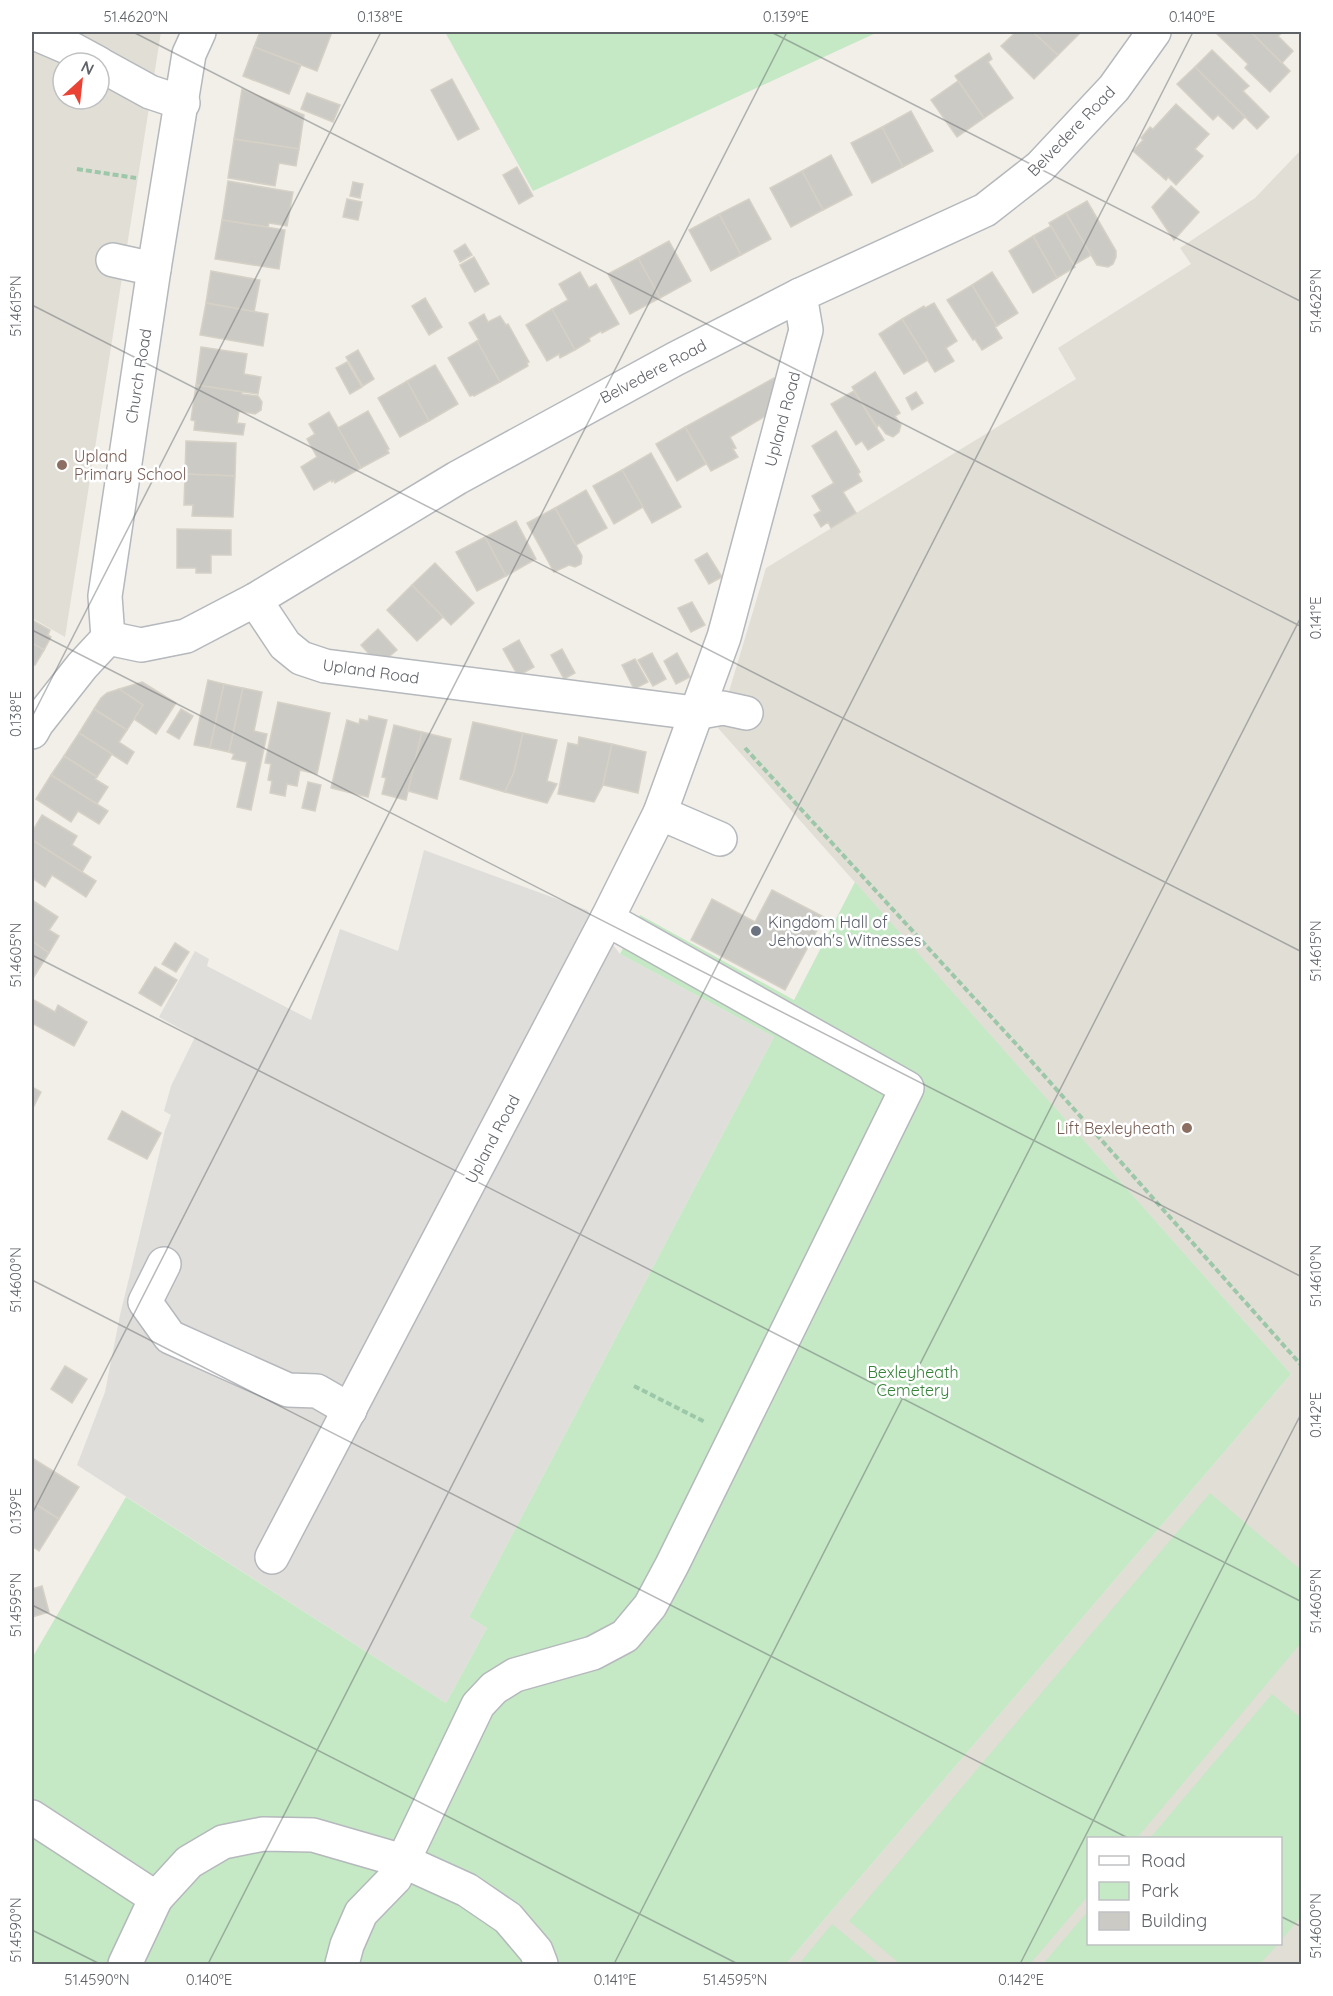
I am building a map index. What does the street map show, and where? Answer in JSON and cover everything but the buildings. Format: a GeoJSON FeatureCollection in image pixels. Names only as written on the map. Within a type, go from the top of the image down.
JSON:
{"type":"FeatureCollection","features":[{"type":"Feature","properties":{"kind":"street","name":"Church Road"},"geometry":{"type":"LineString","coordinates":[[108,638],[105,596],[154,268],[183,103],[189,54],[199,32]]}},
{"type":"Feature","properties":{"kind":"street","name":"Belvedere Road"},"geometry":{"type":"LineString","coordinates":[[108,638],[141,645],[186,636],[255,600],[457,478],[675,359],[800,295],[985,210],[1040,167],[1114,88],[1148,34]]}},
{"type":"Feature","properties":{"kind":"street"},"geometry":{"type":"LineString","coordinates":[[35,40],[76,51]]}},
{"type":"Feature","properties":{"kind":"street"},"geometry":{"type":"LineString","coordinates":[[111,70],[150,92],[183,103]]}},
{"type":"Feature","properties":{"kind":"street"},"geometry":{"type":"LineString","coordinates":[[113,261],[154,268]]}},
{"type":"Feature","properties":{"kind":"street","name":"Upland Road"},"geometry":{"type":"LineString","coordinates":[[272,1557],[660,813],[724,637],[807,330],[800,295]]}},
{"type":"Feature","properties":{"kind":"street","name":"Upland Road"},"geometry":{"type":"LineString","coordinates":[[255,600],[285,645],[301,658],[325,666],[695,713]]}},
{"type":"Feature","properties":{"kind":"street"},"geometry":{"type":"LineString","coordinates":[[32,732],[82,666],[108,638]]}},
{"type":"Feature","properties":{"kind":"street"},"geometry":{"type":"LineString","coordinates":[[695,713],[723,708],[746,713]]}},
{"type":"Feature","properties":{"kind":"street"},"geometry":{"type":"LineString","coordinates":[[660,813],[720,839]]}},
{"type":"Feature","properties":{"kind":"street"},"geometry":{"type":"LineString","coordinates":[[342,1965],[347,1945],[362,1913],[395,1878],[404,1861],[478,1704],[494,1688],[515,1675],[592,1653],[625,1636],[650,1606],[907,1088],[607,918]]}},
{"type":"Feature","properties":{"kind":"street"},"geometry":{"type":"LineString","coordinates":[[164,1264],[145,1302],[170,1337],[288,1390],[317,1391],[350,1410]]}},
{"type":"Feature","properties":{"kind":"street"},"geometry":{"type":"LineString","coordinates":[[32,1817],[156,1898]]}},
{"type":"Feature","properties":{"kind":"street"},"geometry":{"type":"LineString","coordinates":[[125,1965],[156,1898],[189,1862],[223,1842],[263,1834],[313,1835],[404,1861],[467,1890],[508,1918],[536,1951],[541,1965]]}},
{"type":"Feature","properties":{"kind":"path"},"geometry":{"type":"LineString","coordinates":[[77,169],[142,180]]}},
{"type":"Feature","properties":{"kind":"path"},"geometry":{"type":"LineString","coordinates":[[743,746],[1017,1045],[1302,1366]]}},
{"type":"Feature","properties":{"kind":"path"},"geometry":{"type":"LineString","coordinates":[[634,1386],[735,1437]]}},
{"type":"Feature","properties":{"kind":"shaded area","name":"Upland Primary School"},"geometry":{"type":"Polygon","coordinates":[[[32,32],[161,32],[65,637],[32,618],[32,32]]]}},
{"type":"Feature","properties":{"kind":"shaded area","name":"Lift Bexleyheath"},"geometry":{"type":"Polygon","coordinates":[[[1301,150],[1301,1964],[786,1964],[1291,1374],[718,728],[766,568],[1076,379],[1058,348],[1191,264],[1180,248],[1255,198],[1301,150]]]}},
{"type":"Feature","properties":{"kind":"shaded area"},"geometry":{"type":"Polygon","coordinates":[[[424,850],[587,910],[620,954],[774,1037],[469,1617],[487,1628],[446,1703],[77,1465],[105,1392],[120,1315],[165,1130],[171,1115],[164,1111],[171,1086],[195,1037],[159,1017],[195,951],[209,959],[207,966],[311,1020],[340,929],[398,951],[424,850]]]}},
{"type":"Feature","properties":{"kind":"green space"},"geometry":{"type":"Polygon","coordinates":[[[445,32],[878,32],[533,191],[445,32]]]}},
{"type":"Feature","properties":{"kind":"green space","name":"Bexleyheath Cemetery"},"geometry":{"type":"Polygon","coordinates":[[[855,882],[1291,1374],[786,1964],[32,1964],[32,1658],[126,1497],[446,1703],[487,1628],[469,1617],[774,1037],[620,954],[640,915],[794,1000],[855,882]]]}},
{"type":"Feature","properties":{"kind":"green space"},"geometry":{"type":"Polygon","coordinates":[[[1210,1493],[1301,1570],[1301,1643],[1138,1837],[1087,1837],[1087,1897],[1030,1964],[900,1964],[849,1921],[1210,1493]]]}},
{"type":"Feature","properties":{"kind":"green space"},"geometry":{"type":"Polygon","coordinates":[[[1272,1694],[1302,1719],[1301,1916],[1282,1940],[1282,1837],[1151,1837],[1272,1694]]]}},
{"type":"Feature","properties":{"kind":"green space"},"geometry":{"type":"Polygon","coordinates":[[[1087,1912],[1087,1945],[1277,1945],[1260,1964],[1043,1964],[1087,1912]]]}},
{"type":"Feature","properties":{"kind":"green space"},"geometry":{"type":"Polygon","coordinates":[[[832,1924],[880,1964],[799,1964],[832,1924]]]}},
{"type":"Feature","properties":{"kind":"place","name":"Upland Primary School"},"geometry":{"type":"Point","coordinates":[62,465]}},
{"type":"Feature","properties":{"kind":"place","name":"Kingdom Hall of Jehovah's Witnesses"},"geometry":{"type":"Point","coordinates":[756,931]}},
{"type":"Feature","properties":{"kind":"place","name":"Lift Bexleyheath"},"geometry":{"type":"Point","coordinates":[1187,1128]}}]}
